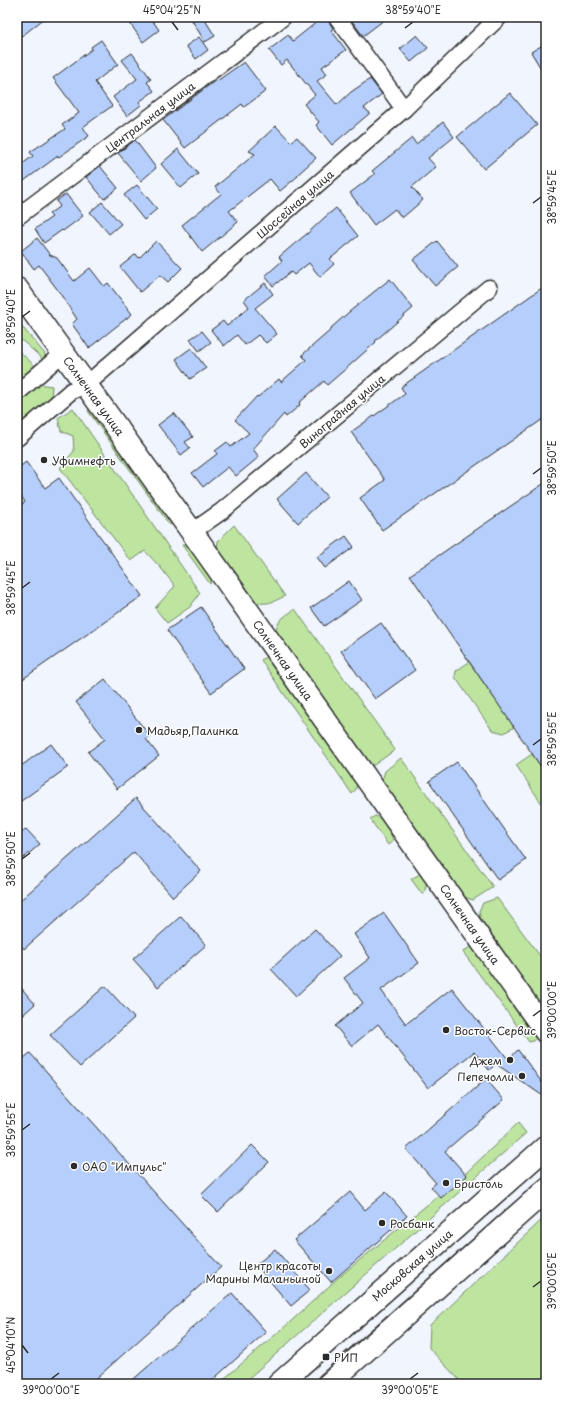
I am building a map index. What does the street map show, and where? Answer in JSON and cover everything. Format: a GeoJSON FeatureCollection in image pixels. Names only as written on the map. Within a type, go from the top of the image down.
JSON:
{"type":"FeatureCollection","features":[{"type":"Feature","properties":{"kind":"main road","name":"Солнечная улица"},"geometry":{"type":"LineString","coordinates":[[17,289],[192,532],[546,1032]]}},
{"type":"Feature","properties":{"kind":"main road","name":"Московская улица"},"geometry":{"type":"LineString","coordinates":[[279,1384],[546,1147]]}},
{"type":"Feature","properties":{"kind":"main road"},"geometry":{"type":"LineString","coordinates":[[328,1384],[546,1190]]}},
{"type":"Feature","properties":{"kind":"main road"},"geometry":{"type":"LineString","coordinates":[[398,1278],[419,1303]]}},
{"type":"Feature","properties":{"kind":"main road"},"geometry":{"type":"LineString","coordinates":[[377,1296],[399,1321]]}},
{"type":"Feature","properties":{"kind":"street","name":"Центральная улица"},"geometry":{"type":"LineString","coordinates":[[17,217],[282,17]]}},
{"type":"Feature","properties":{"kind":"street"},"geometry":{"type":"LineString","coordinates":[[337,17],[404,109]]}},
{"type":"Feature","properties":{"kind":"street","name":"Шоссейная улица"},"geometry":{"type":"LineString","coordinates":[[17,438],[71,391],[86,385],[404,109],[499,17]]}},
{"type":"Feature","properties":{"kind":"street","name":"Виноградная улица"},"geometry":{"type":"LineString","coordinates":[[192,532],[222,511],[489,288]]}},
{"type":"Feature","properties":{"kind":"street"},"geometry":{"type":"LineString","coordinates":[[17,393],[63,353]]}},
{"type":"Feature","properties":{"kind":"green space"},"geometry":{"type":"Polygon","coordinates":[[[17,322],[45,354],[45,361],[17,336],[17,322]]]}},
{"type":"Feature","properties":{"kind":"green space"},"geometry":{"type":"Polygon","coordinates":[[[17,349],[37,368],[17,385],[17,349]]]}},
{"type":"Feature","properties":{"kind":"green space"},"geometry":{"type":"Polygon","coordinates":[[[38,384],[52,386],[51,400],[17,430],[17,402],[38,384]]]}},
{"type":"Feature","properties":{"kind":"green space"},"geometry":{"type":"Polygon","coordinates":[[[91,406],[176,526],[169,524],[88,411],[91,406]]]}},
{"type":"Feature","properties":{"kind":"green space"},"geometry":{"type":"Polygon","coordinates":[[[73,408],[200,593],[190,607],[167,623],[155,608],[175,586],[145,551],[131,561],[60,468],[74,451],[73,436],[61,431],[58,418],[73,408]]]}},
{"type":"Feature","properties":{"kind":"green space"},"geometry":{"type":"Polygon","coordinates":[[[234,525],[285,596],[269,603],[253,601],[217,549],[218,541],[234,525]]]}},
{"type":"Feature","properties":{"kind":"green space"},"geometry":{"type":"Polygon","coordinates":[[[187,543],[213,576],[210,584],[182,545],[187,543]]]}},
{"type":"Feature","properties":{"kind":"green space"},"geometry":{"type":"Polygon","coordinates":[[[295,609],[395,750],[374,765],[366,765],[275,635],[279,622],[295,609]]]}},
{"type":"Feature","properties":{"kind":"green space"},"geometry":{"type":"Polygon","coordinates":[[[266,657],[271,658],[357,783],[356,789],[352,794],[261,660],[266,657]]]}},
{"type":"Feature","properties":{"kind":"green space"},"geometry":{"type":"Polygon","coordinates":[[[469,662],[514,727],[504,733],[492,730],[455,677],[456,671],[469,662]]]}},
{"type":"Feature","properties":{"kind":"green space"},"geometry":{"type":"Polygon","coordinates":[[[532,754],[546,774],[546,810],[516,765],[532,754]]]}},
{"type":"Feature","properties":{"kind":"green space"},"geometry":{"type":"Polygon","coordinates":[[[401,758],[493,887],[473,900],[464,897],[381,783],[385,771],[401,758]]]}},
{"type":"Feature","properties":{"kind":"green space"},"geometry":{"type":"Polygon","coordinates":[[[375,816],[384,822],[391,834],[393,841],[388,845],[370,819],[375,816]]]}},
{"type":"Feature","properties":{"kind":"green space"},"geometry":{"type":"Polygon","coordinates":[[[420,874],[427,882],[424,894],[422,894],[411,879],[420,874]]]}},
{"type":"Feature","properties":{"kind":"green space"},"geometry":{"type":"Polygon","coordinates":[[[497,898],[546,964],[546,1016],[481,921],[479,911],[483,903],[497,898]]]}},
{"type":"Feature","properties":{"kind":"green space"},"geometry":{"type":"Polygon","coordinates":[[[470,947],[474,948],[537,1035],[533,1041],[529,1042],[463,952],[470,947]]]}},
{"type":"Feature","properties":{"kind":"green space"},"geometry":{"type":"Polygon","coordinates":[[[518,1123],[526,1133],[242,1384],[218,1384],[288,1324],[339,1277],[466,1173],[518,1123]]]}},
{"type":"Feature","properties":{"kind":"green space"},"geometry":{"type":"Polygon","coordinates":[[[546,1216],[546,1384],[463,1384],[429,1348],[430,1325],[546,1216]]]}},
{"type":"Feature","properties":{"kind":"building"},"geometry":{"type":"Polygon","coordinates":[[[17,17],[46,17],[22,36],[17,30],[17,17]]]}},
{"type":"Feature","properties":{"kind":"building"},"geometry":{"type":"Polygon","coordinates":[[[136,17],[150,17],[159,30],[143,42],[129,22],[136,17]]]}},
{"type":"Feature","properties":{"kind":"building"},"geometry":{"type":"Polygon","coordinates":[[[190,17],[203,17],[215,36],[205,42],[190,17]]]}},
{"type":"Feature","properties":{"kind":"building"},"geometry":{"type":"Polygon","coordinates":[[[323,17],[328,17],[333,28],[331,30],[346,50],[322,67],[327,74],[317,81],[337,105],[351,92],[370,79],[382,94],[364,108],[370,113],[332,145],[316,125],[319,122],[304,104],[315,95],[287,60],[281,65],[269,50],[288,35],[293,41],[323,17]]]}},
{"type":"Feature","properties":{"kind":"building"},"geometry":{"type":"Polygon","coordinates":[[[349,17],[388,17],[363,36],[349,17]]]}},
{"type":"Feature","properties":{"kind":"building"},"geometry":{"type":"Polygon","coordinates":[[[417,35],[428,48],[411,62],[400,49],[417,35]]]}},
{"type":"Feature","properties":{"kind":"building"},"geometry":{"type":"Polygon","coordinates":[[[199,37],[208,50],[196,59],[186,46],[199,37]]]}},
{"type":"Feature","properties":{"kind":"building"},"geometry":{"type":"Polygon","coordinates":[[[101,40],[118,64],[95,82],[112,106],[83,127],[89,136],[59,157],[58,156],[17,186],[17,168],[33,156],[30,152],[65,129],[62,125],[79,113],[53,78],[92,49],[91,47],[101,40]]]}},
{"type":"Feature","properties":{"kind":"building"},"geometry":{"type":"Polygon","coordinates":[[[546,43],[546,77],[531,52],[546,43]]]}},
{"type":"Feature","properties":{"kind":"building"},"geometry":{"type":"Polygon","coordinates":[[[132,53],[151,79],[147,82],[154,91],[139,102],[141,105],[127,116],[113,97],[137,79],[122,60],[132,53]]]}},
{"type":"Feature","properties":{"kind":"building"},"geometry":{"type":"Polygon","coordinates":[[[244,62],[266,91],[244,107],[242,104],[185,148],[163,120],[216,80],[217,81],[244,62]]]}},
{"type":"Feature","properties":{"kind":"building"},"geometry":{"type":"Polygon","coordinates":[[[510,93],[537,125],[484,169],[457,137],[510,93]]]}},
{"type":"Feature","properties":{"kind":"building"},"geometry":{"type":"Polygon","coordinates":[[[443,122],[454,137],[428,158],[436,167],[412,187],[423,200],[402,218],[395,209],[374,225],[350,193],[375,174],[372,171],[412,138],[416,144],[443,122]]]}},
{"type":"Feature","properties":{"kind":"building"},"geometry":{"type":"Polygon","coordinates":[[[276,126],[291,142],[297,137],[316,158],[280,191],[270,179],[229,211],[238,222],[202,252],[182,225],[221,194],[215,187],[255,154],[249,151],[276,126]]]}},
{"type":"Feature","properties":{"kind":"building"},"geometry":{"type":"Polygon","coordinates":[[[135,140],[156,168],[141,181],[118,153],[135,140]]]}},
{"type":"Feature","properties":{"kind":"building"},"geometry":{"type":"Polygon","coordinates":[[[178,149],[198,174],[181,188],[161,164],[178,149]]]}},
{"type":"Feature","properties":{"kind":"building"},"geometry":{"type":"Polygon","coordinates":[[[100,166],[118,188],[104,199],[86,177],[100,166]]]}},
{"type":"Feature","properties":{"kind":"building"},"geometry":{"type":"Polygon","coordinates":[[[137,185],[157,209],[144,220],[124,195],[137,185]]]}},
{"type":"Feature","properties":{"kind":"building"},"geometry":{"type":"Polygon","coordinates":[[[66,194],[83,216],[44,243],[35,229],[52,217],[49,214],[60,206],[56,201],[66,194]]]}},
{"type":"Feature","properties":{"kind":"building"},"geometry":{"type":"Polygon","coordinates":[[[102,202],[121,224],[109,234],[90,212],[102,202]]]}},
{"type":"Feature","properties":{"kind":"building"},"geometry":{"type":"Polygon","coordinates":[[[336,208],[358,236],[330,259],[334,264],[320,277],[309,263],[294,275],[291,272],[273,286],[265,276],[282,261],[279,257],[336,208]]]}},
{"type":"Feature","properties":{"kind":"building"},"geometry":{"type":"Polygon","coordinates":[[[37,238],[50,255],[57,258],[74,281],[90,268],[104,286],[108,283],[132,314],[89,348],[72,324],[77,319],[57,289],[39,265],[34,269],[21,251],[37,238]]]}},
{"type":"Feature","properties":{"kind":"building"},"geometry":{"type":"Polygon","coordinates":[[[156,241],[182,268],[168,282],[160,275],[140,292],[120,267],[136,254],[139,258],[156,241]]]}},
{"type":"Feature","properties":{"kind":"building"},"geometry":{"type":"Polygon","coordinates":[[[437,241],[458,267],[435,286],[413,260],[437,241]]]}},
{"type":"Feature","properties":{"kind":"building"},"geometry":{"type":"Polygon","coordinates":[[[390,279],[413,308],[327,385],[324,381],[299,403],[300,405],[286,417],[284,414],[253,449],[259,457],[236,476],[228,467],[203,487],[192,473],[217,454],[215,451],[227,442],[231,447],[249,433],[235,420],[257,396],[258,397],[279,379],[281,382],[306,360],[302,355],[332,329],[331,328],[390,279]]]}},
{"type":"Feature","properties":{"kind":"building"},"geometry":{"type":"Polygon","coordinates":[[[265,283],[273,294],[255,308],[277,334],[266,343],[258,335],[245,345],[237,335],[224,346],[211,330],[223,321],[227,326],[249,307],[244,300],[265,283]]]}},
{"type":"Feature","properties":{"kind":"building"},"geometry":{"type":"Polygon","coordinates":[[[546,285],[546,417],[382,530],[360,498],[385,480],[351,432],[405,394],[401,387],[546,285]]]}},
{"type":"Feature","properties":{"kind":"building"},"geometry":{"type":"Polygon","coordinates":[[[202,331],[211,342],[199,351],[190,339],[202,331]]]}},
{"type":"Feature","properties":{"kind":"building"},"geometry":{"type":"Polygon","coordinates":[[[191,348],[206,368],[190,379],[176,359],[191,348]]]}},
{"type":"Feature","properties":{"kind":"building"},"geometry":{"type":"Polygon","coordinates":[[[174,413],[193,437],[185,442],[190,448],[181,455],[158,425],[174,413]]]}},
{"type":"Feature","properties":{"kind":"building"},"geometry":{"type":"Polygon","coordinates":[[[26,462],[45,488],[59,478],[142,596],[17,683],[17,508],[25,502],[17,490],[17,469],[26,462]]]}},
{"type":"Feature","properties":{"kind":"building"},"geometry":{"type":"Polygon","coordinates":[[[306,473],[327,497],[298,523],[277,499],[306,473]]]}},
{"type":"Feature","properties":{"kind":"building"},"geometry":{"type":"Polygon","coordinates":[[[546,482],[546,774],[410,575],[546,482]]]}},
{"type":"Feature","properties":{"kind":"building"},"geometry":{"type":"Polygon","coordinates":[[[346,536],[354,547],[325,568],[317,557],[346,536]]]}},
{"type":"Feature","properties":{"kind":"building"},"geometry":{"type":"Polygon","coordinates":[[[349,581],[362,600],[324,626],[311,608],[349,581]]]}},
{"type":"Feature","properties":{"kind":"building"},"geometry":{"type":"Polygon","coordinates":[[[201,607],[244,669],[211,693],[167,630],[201,607]]]}},
{"type":"Feature","properties":{"kind":"building"},"geometry":{"type":"Polygon","coordinates":[[[381,623],[415,670],[375,699],[341,651],[381,623]]]}},
{"type":"Feature","properties":{"kind":"building"},"geometry":{"type":"Polygon","coordinates":[[[105,679],[150,736],[146,739],[159,756],[117,789],[88,752],[105,739],[76,702],[105,679]]]}},
{"type":"Feature","properties":{"kind":"building"},"geometry":{"type":"Polygon","coordinates":[[[51,744],[68,767],[17,804],[17,769],[51,744]]]}},
{"type":"Feature","properties":{"kind":"building"},"geometry":{"type":"Polygon","coordinates":[[[457,762],[526,860],[498,880],[429,781],[457,762]]]}},
{"type":"Feature","properties":{"kind":"building"},"geometry":{"type":"Polygon","coordinates":[[[136,798],[201,871],[173,897],[134,852],[24,949],[17,940],[17,903],[136,798]]]}},
{"type":"Feature","properties":{"kind":"building"},"geometry":{"type":"Polygon","coordinates":[[[26,829],[40,844],[17,864],[17,837],[26,829]]]}},
{"type":"Feature","properties":{"kind":"building"},"geometry":{"type":"Polygon","coordinates":[[[384,913],[419,963],[381,990],[406,1024],[452,988],[508,1059],[518,1050],[546,1088],[546,1098],[496,1064],[489,1070],[474,1052],[428,1088],[378,1024],[352,1046],[335,1026],[363,1003],[344,978],[370,958],[354,934],[384,913]]]}},
{"type":"Feature","properties":{"kind":"building"},"geometry":{"type":"Polygon","coordinates":[[[181,916],[206,945],[158,987],[133,959],[181,916]]]}},
{"type":"Feature","properties":{"kind":"building"},"geometry":{"type":"Polygon","coordinates":[[[315,929],[340,956],[296,996],[271,969],[315,929]]]}},
{"type":"Feature","properties":{"kind":"building"},"geometry":{"type":"Polygon","coordinates":[[[17,983],[35,1004],[17,1020],[17,983]]]}},
{"type":"Feature","properties":{"kind":"building"},"geometry":{"type":"Polygon","coordinates":[[[105,986],[134,1018],[80,1067],[50,1035],[105,986]]]}},
{"type":"Feature","properties":{"kind":"building","name":"ОАО \"Импульс\""},"geometry":{"type":"Polygon","coordinates":[[[30,1053],[221,1267],[90,1384],[17,1384],[17,1064],[30,1053]]]}},
{"type":"Feature","properties":{"kind":"building"},"geometry":{"type":"Polygon","coordinates":[[[486,1079],[504,1100],[445,1151],[467,1176],[441,1198],[431,1187],[436,1183],[406,1149],[486,1079]]]}},
{"type":"Feature","properties":{"kind":"building"},"geometry":{"type":"Polygon","coordinates":[[[252,1145],[269,1162],[218,1212],[201,1195],[252,1145]]]}},
{"type":"Feature","properties":{"kind":"building"},"geometry":{"type":"Polygon","coordinates":[[[350,1192],[365,1210],[386,1192],[407,1216],[331,1282],[294,1240],[350,1192]]]}},
{"type":"Feature","properties":{"kind":"building"},"geometry":{"type":"Polygon","coordinates":[[[275,1249],[310,1290],[291,1306],[256,1265],[275,1249]]]}},
{"type":"Feature","properties":{"kind":"building"},"geometry":{"type":"Polygon","coordinates":[[[232,1293],[266,1332],[208,1384],[128,1384],[232,1293]]]}},
{"type":"Feature","properties":{"kind":"tram line"},"geometry":{"type":"LineString","coordinates":[[296,1384],[546,1163]]}},
{"type":"Feature","properties":{"kind":"tram line"},"geometry":{"type":"LineString","coordinates":[[312,1384],[546,1174]]}},
{"type":"Feature","properties":{"kind":"place","name":"Уфимнефть"},"geometry":{"type":"Point","coordinates":[44,460]}},
{"type":"Feature","properties":{"kind":"place","name":"Мадьяр,Палинка"},"geometry":{"type":"Point","coordinates":[139,730]}},
{"type":"Feature","properties":{"kind":"place","name":"Восток-Сервис"},"geometry":{"type":"Point","coordinates":[446,1030]}},
{"type":"Feature","properties":{"kind":"place","name":"Джем"},"geometry":{"type":"Point","coordinates":[510,1060]}},
{"type":"Feature","properties":{"kind":"place","name":"Пепечолли"},"geometry":{"type":"Point","coordinates":[522,1076]}},
{"type":"Feature","properties":{"kind":"place","name":"ОАО \"Импульс\""},"geometry":{"type":"Point","coordinates":[74,1166]}},
{"type":"Feature","properties":{"kind":"place","name":"Бристоль"},"geometry":{"type":"Point","coordinates":[446,1183]}},
{"type":"Feature","properties":{"kind":"place","name":"Росбанк"},"geometry":{"type":"Point","coordinates":[382,1223]}},
{"type":"Feature","properties":{"kind":"place","name":"Центр красоты Марины Маланьиной"},"geometry":{"type":"Point","coordinates":[329,1271]}},
{"type":"Feature","properties":{"kind":"place","name":"РИП"},"geometry":{"type":"Point","coordinates":[326,1357]}}]}
